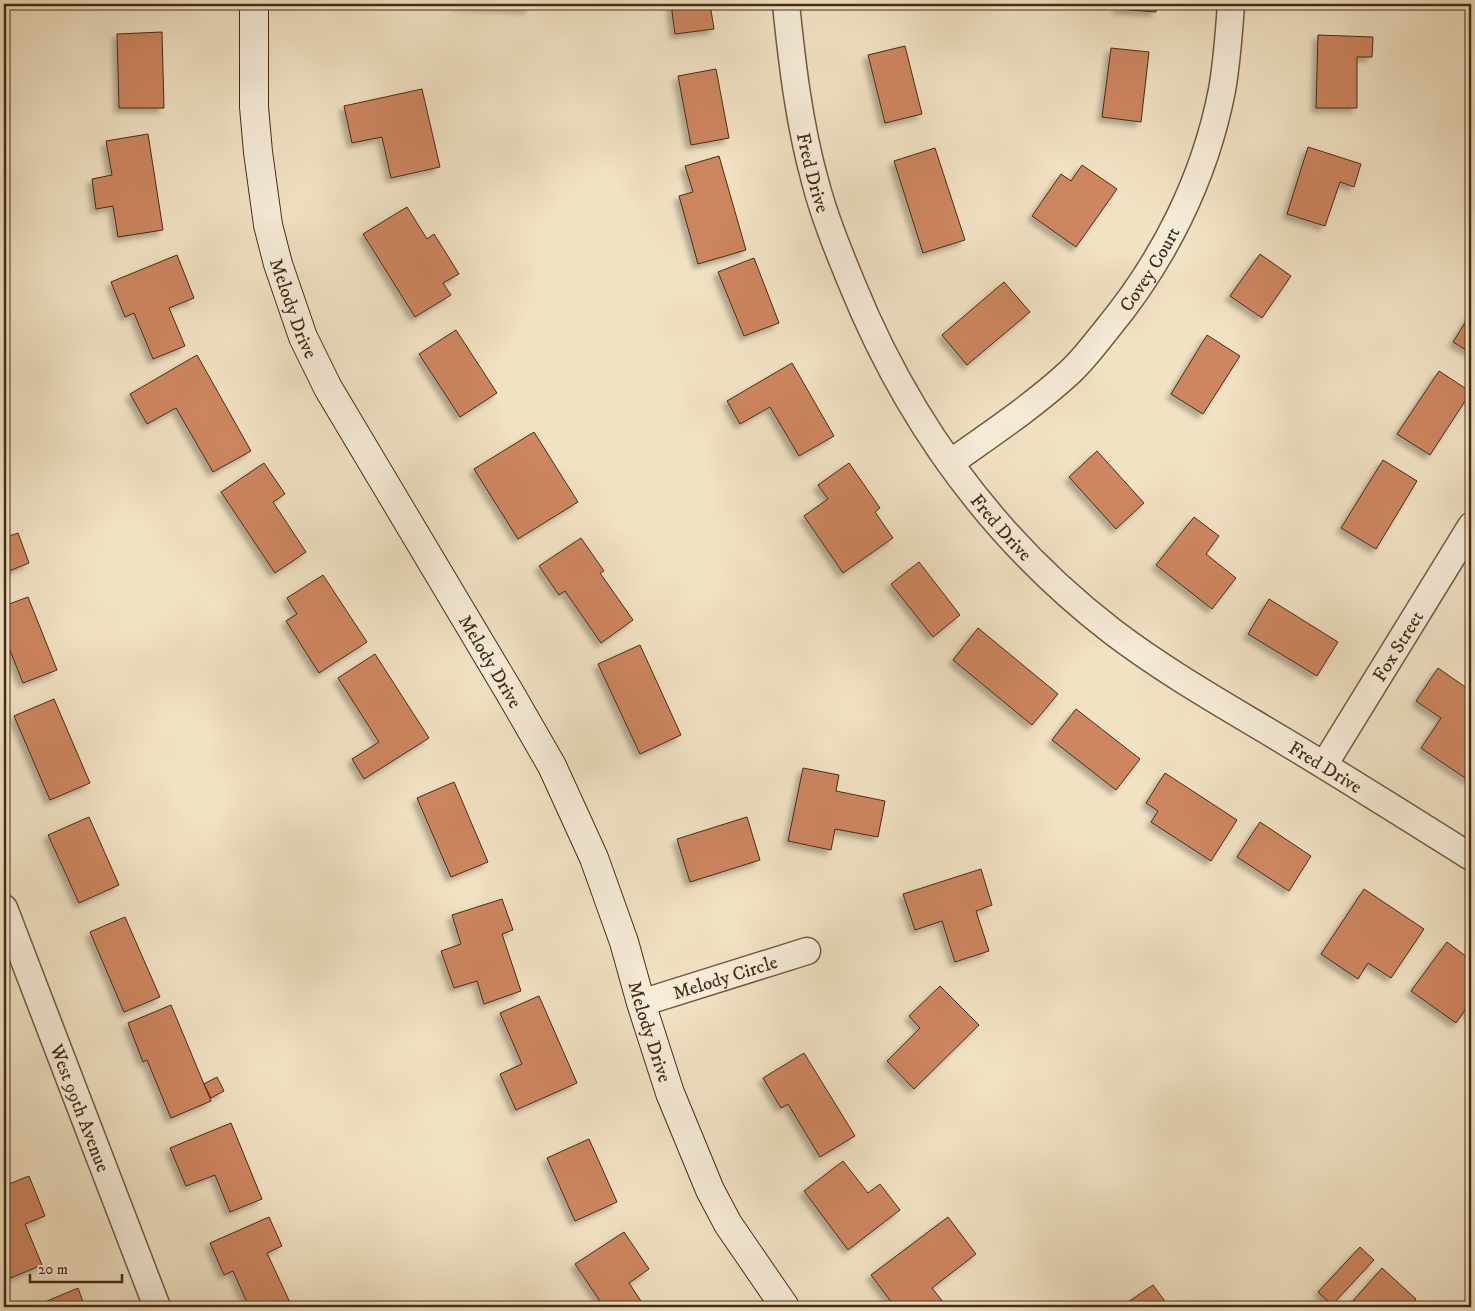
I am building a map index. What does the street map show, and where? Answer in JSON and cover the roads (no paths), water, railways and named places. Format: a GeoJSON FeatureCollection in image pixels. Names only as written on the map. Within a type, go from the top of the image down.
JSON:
{"type":"FeatureCollection","features":[{"type":"Feature","properties":{"kind":"street","name":"Melody Drive"},"geometry":{"type":"LineString","coordinates":[[254,4],[254,107],[266,207],[278,264],[304,337],[328,388],[506,684],[552,766],[594,858],[624,942],[641,1003],[670,1093],[710,1190],[728,1224],[785,1307]]}},
{"type":"Feature","properties":{"kind":"street","name":"Fred Drive"},"geometry":{"type":"LineString","coordinates":[[786,4],[801,121],[815,181],[833,240],[868,325],[896,380],[928,432],[950,463],[1015,544],[1059,588],[1162,667],[1471,857]]}},
{"type":"Feature","properties":{"kind":"street","name":"Covey Court"},"geometry":{"type":"LineString","coordinates":[[950,463],[1017,416],[1069,372],[1087,354],[1125,308],[1150,272],[1184,210],[1198,177],[1209,143],[1222,90],[1231,4]]}},
{"type":"Feature","properties":{"kind":"street","name":"Fox Street"},"geometry":{"type":"LineString","coordinates":[[1324,765],[1471,526]]}},
{"type":"Feature","properties":{"kind":"street","name":"West 99th Avenue"},"geometry":{"type":"LineString","coordinates":[[4,908],[157,1307]]}},
{"type":"Feature","properties":{"kind":"street","name":"Melody Circle"},"geometry":{"type":"LineString","coordinates":[[641,1003],[807,951]]}}]}
